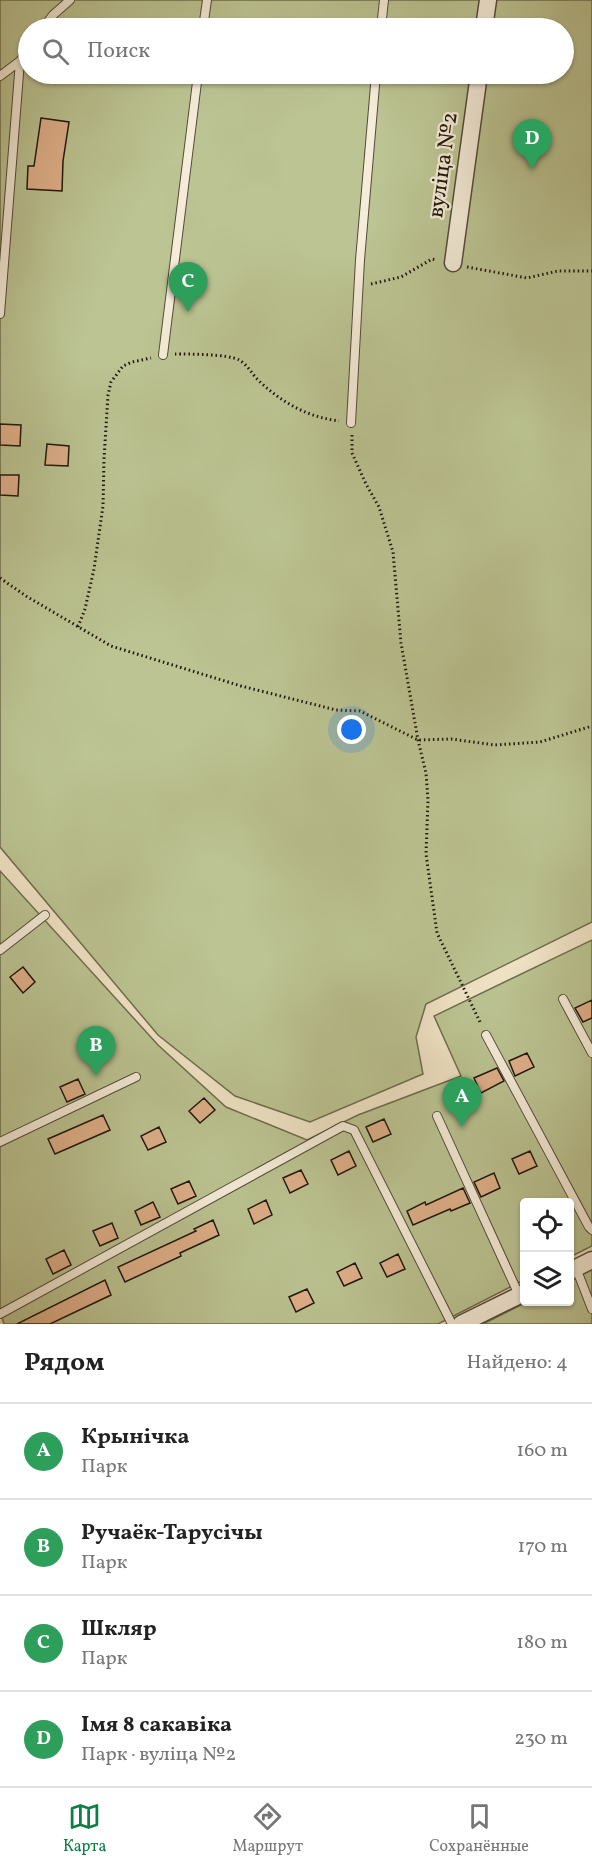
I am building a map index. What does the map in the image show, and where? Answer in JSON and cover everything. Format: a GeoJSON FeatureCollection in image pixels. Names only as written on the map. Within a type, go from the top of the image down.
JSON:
{"type":"FeatureCollection","features":[{"type":"Feature","properties":{"kind":"street"},"geometry":{"type":"LineString","coordinates":[[485,18],[488,0]]}},
{"type":"Feature","properties":{"kind":"street","name":"вуліца №2"},"geometry":{"type":"LineString","coordinates":[[453,263],[478,84]]}},
{"type":"Feature","properties":{"kind":"street"},"geometry":{"type":"LineString","coordinates":[[574,1269],[592,1260]]}},
{"type":"Feature","properties":{"kind":"street"},"geometry":{"type":"LineString","coordinates":[[461,1324],[520,1295]]}},
{"type":"Feature","properties":{"kind":"lane"},"geometry":{"type":"LineString","coordinates":[[50,18],[70,0]]}},
{"type":"Feature","properties":{"kind":"lane"},"geometry":{"type":"LineString","coordinates":[[204,18],[207,0]]}},
{"type":"Feature","properties":{"kind":"lane"},"geometry":{"type":"LineString","coordinates":[[382,18],[384,0]]}},
{"type":"Feature","properties":{"kind":"lane"},"geometry":{"type":"LineString","coordinates":[[0,76],[18,62]]}},
{"type":"Feature","properties":{"kind":"lane"},"geometry":{"type":"LineString","coordinates":[[0,314],[18,84]]}},
{"type":"Feature","properties":{"kind":"lane"},"geometry":{"type":"LineString","coordinates":[[163,355],[197,84]]}},
{"type":"Feature","properties":{"kind":"lane"},"geometry":{"type":"LineString","coordinates":[[351,423],[358,293],[375,84]]}},
{"type":"Feature","properties":{"kind":"lane"},"geometry":{"type":"LineString","coordinates":[[0,950],[45,915]]}},
{"type":"Feature","properties":{"kind":"lane"},"geometry":{"type":"LineString","coordinates":[[563,999],[592,1053]]}},
{"type":"Feature","properties":{"kind":"lane"},"geometry":{"type":"LineString","coordinates":[[486,1035],[592,1230]]}},
{"type":"Feature","properties":{"kind":"lane"},"geometry":{"type":"LineString","coordinates":[[0,1142],[136,1077]]}},
{"type":"Feature","properties":{"kind":"lane"},"geometry":{"type":"LineString","coordinates":[[437,1116],[520,1290]]}},
{"type":"Feature","properties":{"kind":"lane"},"geometry":{"type":"LineString","coordinates":[[0,1314],[343,1126],[354,1130],[452,1324]]}},
{"type":"Feature","properties":{"kind":"lane"},"geometry":{"type":"LineString","coordinates":[[574,1272],[592,1309]]}},
{"type":"Feature","properties":{"kind":"path"},"geometry":{"type":"LineString","coordinates":[[358,293],[373,284],[401,277],[432,259],[473,270],[527,278],[558,271],[592,271]]}},
{"type":"Feature","properties":{"kind":"path"},"geometry":{"type":"LineString","coordinates":[[78,627],[85,609],[94,569],[104,506],[108,395],[111,382],[123,366],[163,355],[228,356],[242,360],[257,379],[291,406],[321,419],[351,423],[352,453],[379,507],[393,552],[401,643],[426,773],[428,800],[426,854],[437,933],[486,1035]]}},
{"type":"Feature","properties":{"kind":"path"},"geometry":{"type":"LineString","coordinates":[[0,578],[111,646],[241,686],[336,710],[360,711],[418,740],[451,739],[495,745],[540,742],[592,726]]}},
{"type":"Feature","properties":{"kind":"green space"},"geometry":{"type":"Polygon","coordinates":[[[0,0],[592,0],[592,922],[426,1004],[416,1037],[423,1074],[310,1122],[235,1096],[158,1035],[0,847],[0,0]]]}},
{"type":"Feature","properties":{"kind":"green space"},"geometry":{"type":"Polygon","coordinates":[[[0,871],[158,1045],[226,1107],[307,1140],[358,1115],[461,1076],[434,1016],[592,940],[592,1246],[574,1255],[574,1198],[520,1198],[520,1282],[438,1324],[4,1324],[0,1311],[0,871]]]}},
{"type":"Feature","properties":{"kind":"green space"},"geometry":{"type":"Polygon","coordinates":[[[592,1269],[592,1324],[483,1324],[520,1306],[574,1306],[574,1278],[592,1269]]]}},
{"type":"Feature","properties":{"kind":"building"},"geometry":{"type":"Polygon","coordinates":[[[41,118],[69,122],[63,161],[62,191],[27,189],[28,166],[34,166],[41,118]]]}},
{"type":"Feature","properties":{"kind":"building"},"geometry":{"type":"Polygon","coordinates":[[[0,424],[21,425],[20,446],[0,445],[0,424]]]}},
{"type":"Feature","properties":{"kind":"building"},"geometry":{"type":"Polygon","coordinates":[[[47,444],[69,446],[68,466],[45,465],[47,444]]]}},
{"type":"Feature","properties":{"kind":"building"},"geometry":{"type":"Polygon","coordinates":[[[0,475],[19,475],[18,496],[0,495],[0,475]]]}},
{"type":"Feature","properties":{"kind":"building"},"geometry":{"type":"Polygon","coordinates":[[[23,967],[35,982],[23,993],[10,977],[23,967]]]}},
{"type":"Feature","properties":{"kind":"building"},"geometry":{"type":"Polygon","coordinates":[[[592,1000],[592,1018],[583,1022],[575,1008],[592,1000]]]}},
{"type":"Feature","properties":{"kind":"building"},"geometry":{"type":"Polygon","coordinates":[[[527,1053],[534,1067],[515,1076],[509,1061],[527,1053]]]}},
{"type":"Feature","properties":{"kind":"building"},"geometry":{"type":"Polygon","coordinates":[[[497,1068],[504,1081],[481,1093],[474,1078],[497,1068]]]}},
{"type":"Feature","properties":{"kind":"building"},"geometry":{"type":"Polygon","coordinates":[[[78,1079],[85,1094],[67,1102],[60,1087],[78,1079]]]}},
{"type":"Feature","properties":{"kind":"building"},"geometry":{"type":"Polygon","coordinates":[[[204,1098],[215,1110],[200,1123],[189,1111],[204,1098]]]}},
{"type":"Feature","properties":{"kind":"building"},"geometry":{"type":"Polygon","coordinates":[[[103,1115],[110,1130],[55,1154],[48,1139],[103,1115]]]}},
{"type":"Feature","properties":{"kind":"building"},"geometry":{"type":"Polygon","coordinates":[[[384,1119],[391,1134],[373,1142],[366,1127],[384,1119]]]}},
{"type":"Feature","properties":{"kind":"building"},"geometry":{"type":"Polygon","coordinates":[[[159,1127],[166,1142],[148,1150],[141,1136],[159,1127]]]}},
{"type":"Feature","properties":{"kind":"building"},"geometry":{"type":"Polygon","coordinates":[[[349,1151],[356,1166],[338,1175],[331,1160],[349,1151]]]}},
{"type":"Feature","properties":{"kind":"building"},"geometry":{"type":"Polygon","coordinates":[[[530,1151],[537,1166],[519,1174],[512,1159],[530,1151]]]}},
{"type":"Feature","properties":{"kind":"building"},"geometry":{"type":"Polygon","coordinates":[[[301,1170],[308,1184],[290,1193],[283,1178],[301,1170]]]}},
{"type":"Feature","properties":{"kind":"building"},"geometry":{"type":"Polygon","coordinates":[[[494,1173],[500,1188],[481,1197],[474,1182],[494,1173]]]}},
{"type":"Feature","properties":{"kind":"building"},"geometry":{"type":"Polygon","coordinates":[[[189,1181],[196,1196],[178,1204],[171,1189],[189,1181]]]}},
{"type":"Feature","properties":{"kind":"building"},"geometry":{"type":"Polygon","coordinates":[[[463,1188],[470,1203],[413,1225],[407,1211],[463,1188]]]}},
{"type":"Feature","properties":{"kind":"building"},"geometry":{"type":"Polygon","coordinates":[[[266,1200],[272,1215],[254,1224],[248,1209],[266,1200]]]}},
{"type":"Feature","properties":{"kind":"building"},"geometry":{"type":"Polygon","coordinates":[[[153,1202],[160,1217],[141,1225],[135,1211],[153,1202]]]}},
{"type":"Feature","properties":{"kind":"building"},"geometry":{"type":"Polygon","coordinates":[[[213,1220],[219,1235],[125,1282],[118,1267],[196,1231],[194,1229],[213,1220]]]}},
{"type":"Feature","properties":{"kind":"building"},"geometry":{"type":"Polygon","coordinates":[[[112,1223],[118,1238],[100,1246],[93,1231],[112,1223]]]}},
{"type":"Feature","properties":{"kind":"building"},"geometry":{"type":"Polygon","coordinates":[[[64,1250],[71,1265],[53,1274],[46,1259],[64,1250]]]}},
{"type":"Feature","properties":{"kind":"building"},"geometry":{"type":"Polygon","coordinates":[[[398,1254],[405,1269],[387,1277],[380,1263],[398,1254]]]}},
{"type":"Feature","properties":{"kind":"building"},"geometry":{"type":"Polygon","coordinates":[[[355,1263],[362,1278],[344,1286],[337,1272],[355,1263]]]}},
{"type":"Feature","properties":{"kind":"building"},"geometry":{"type":"Polygon","coordinates":[[[105,1280],[111,1295],[50,1324],[17,1324],[105,1280]]]}},
{"type":"Feature","properties":{"kind":"building"},"geometry":{"type":"Polygon","coordinates":[[[307,1289],[314,1303],[296,1312],[289,1297],[307,1289]]]}},
{"type":"Feature","properties":{"kind":"place","name":"Імя 8 сакавіка"},"geometry":{"type":"Point","coordinates":[532,169]}},
{"type":"Feature","properties":{"kind":"place","name":"Шкляр"},"geometry":{"type":"Point","coordinates":[188,312]}},
{"type":"Feature","properties":{"kind":"place","name":"Ручаёк-Тарусічы"},"geometry":{"type":"Point","coordinates":[96,1076]}},
{"type":"Feature","properties":{"kind":"place","name":"Крынічка"},"geometry":{"type":"Point","coordinates":[462,1127]}}]}
